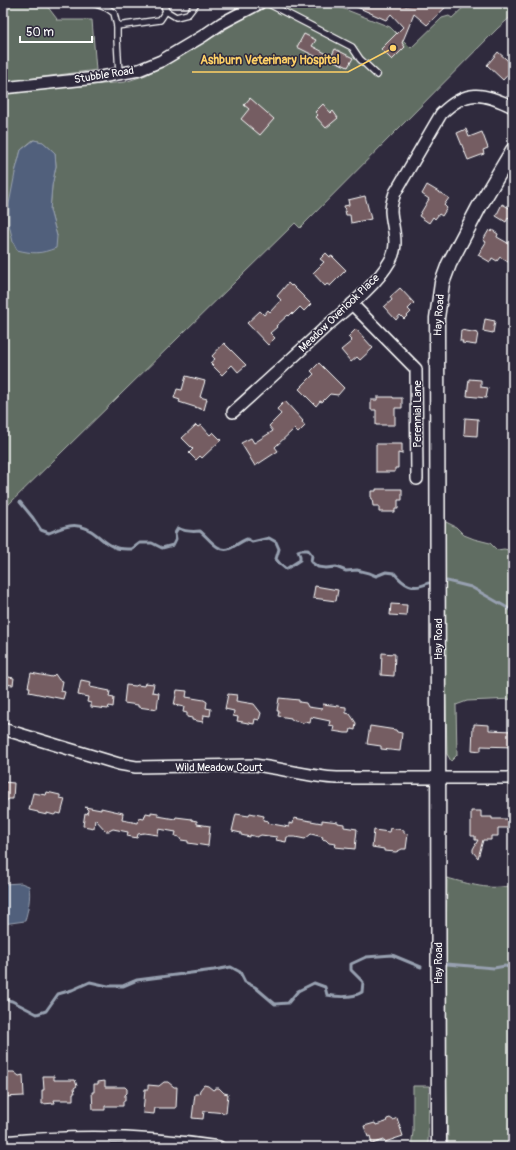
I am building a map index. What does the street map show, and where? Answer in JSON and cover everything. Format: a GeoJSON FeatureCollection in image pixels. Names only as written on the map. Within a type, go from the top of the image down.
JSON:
{"type":"FeatureCollection","features":[{"type":"Feature","properties":{"kind":"street","name":"Stubble Road"},"geometry":{"type":"LineString","coordinates":[[3,88],[96,78],[139,70],[161,60],[204,36],[222,23],[260,3]]}},
{"type":"Feature","properties":{"kind":"street","name":"Meadow Overlook Place"},"geometry":{"type":"LineString","coordinates":[[233,412],[352,304],[376,280],[390,261],[395,250],[391,210],[392,201],[395,193],[441,114],[449,106],[458,101],[468,97],[478,96],[490,97],[513,107]]}},
{"type":"Feature","properties":{"kind":"street","name":"Hay Road"},"geometry":{"type":"LineString","coordinates":[[438,1147],[439,301],[442,283],[449,264],[479,207],[513,150]]}},
{"type":"Feature","properties":{"kind":"street","name":"Perennial Lane"},"geometry":{"type":"LineString","coordinates":[[352,304],[416,369],[417,479]]}},
{"type":"Feature","properties":{"kind":"street","name":"Wild Meadow Court"},"geometry":{"type":"LineString","coordinates":[[3,729],[120,764],[136,767],[254,765],[272,767],[325,778],[513,778]]}},
{"type":"Feature","properties":{"kind":"street"},"geometry":{"type":"LineString","coordinates":[[3,1142],[78,1138],[121,1138],[170,1141],[219,1147]]}},
{"type":"Feature","properties":{"kind":"lane"},"geometry":{"type":"LineString","coordinates":[[93,3],[107,8],[114,13],[117,26],[116,39],[119,74]]}},
{"type":"Feature","properties":{"kind":"lane"},"geometry":{"type":"LineString","coordinates":[[163,3],[166,11],[176,17],[188,14],[195,3]]}},
{"type":"Feature","properties":{"kind":"lane"},"geometry":{"type":"LineString","coordinates":[[267,3],[352,47],[360,59],[377,75]]}},
{"type":"Feature","properties":{"kind":"lane"},"geometry":{"type":"LineString","coordinates":[[117,26],[160,20],[166,11]]}},
{"type":"Feature","properties":{"kind":"green space"},"geometry":{"type":"Polygon","coordinates":[[[3,3],[47,3],[47,6],[57,19],[56,20],[92,20],[96,70],[3,83],[3,3]]]}},
{"type":"Feature","properties":{"kind":"green space"},"geometry":{"type":"Polygon","coordinates":[[[267,3],[329,3],[390,27],[411,48],[442,18],[449,16],[452,18],[468,3],[513,3],[513,15],[498,28],[300,228],[295,223],[3,510],[3,93],[125,82],[146,75],[207,41],[267,3]],[[33,140],[21,150],[15,173],[57,236],[50,210],[52,186],[56,166],[55,153],[43,142],[33,140]]]}},
{"type":"Feature","properties":{"kind":"green space"},"geometry":{"type":"Polygon","coordinates":[[[442,520],[456,527],[464,535],[490,543],[497,550],[504,549],[513,551],[513,699],[467,701],[456,705],[457,755],[451,761],[447,754],[442,520]]]}},
{"type":"Feature","properties":{"kind":"green space"},"geometry":{"type":"Polygon","coordinates":[[[447,878],[488,887],[504,887],[513,885],[513,1147],[448,1147],[445,1020],[447,878]]]}},
{"type":"Feature","properties":{"kind":"green space"},"geometry":{"type":"Polygon","coordinates":[[[413,1086],[429,1086],[428,1147],[411,1147],[413,1132],[413,1086]]]}},
{"type":"Feature","properties":{"kind":"water"},"geometry":{"type":"Polygon","coordinates":[[[34,140],[43,142],[55,153],[56,166],[52,186],[50,210],[57,236],[56,248],[37,253],[17,250],[13,242],[9,224],[9,204],[21,150],[34,140]]]}},
{"type":"Feature","properties":{"kind":"water"},"geometry":{"type":"Polygon","coordinates":[[[21,883],[29,886],[30,890],[29,904],[25,921],[3,924],[3,884],[21,883]]]}},
{"type":"Feature","properties":{"kind":"building"},"geometry":{"type":"Polygon","coordinates":[[[348,3],[399,3],[406,6],[420,3],[450,3],[427,25],[414,14],[402,43],[405,47],[392,60],[381,49],[403,27],[391,14],[386,20],[348,3]]]}},
{"type":"Feature","properties":{"kind":"building"},"geometry":{"type":"Polygon","coordinates":[[[304,34],[316,40],[312,46],[327,54],[323,60],[297,47],[304,34]]]}},
{"type":"Feature","properties":{"kind":"building"},"geometry":{"type":"Polygon","coordinates":[[[335,49],[353,58],[348,67],[330,59],[335,49]]]}},
{"type":"Feature","properties":{"kind":"building"},"geometry":{"type":"Polygon","coordinates":[[[498,52],[513,65],[513,69],[503,80],[487,65],[498,52]]]}},
{"type":"Feature","properties":{"kind":"building"},"geometry":{"type":"Polygon","coordinates":[[[250,98],[274,119],[260,135],[241,119],[249,109],[244,105],[250,98]]]}},
{"type":"Feature","properties":{"kind":"building"},"geometry":{"type":"Polygon","coordinates":[[[323,104],[331,113],[333,111],[338,118],[326,128],[316,117],[318,115],[315,112],[323,104]]]}},
{"type":"Feature","properties":{"kind":"building"},"geometry":{"type":"Polygon","coordinates":[[[466,129],[469,137],[482,132],[488,148],[483,150],[484,154],[468,160],[457,133],[466,129]]]}},
{"type":"Feature","properties":{"kind":"building"},"geometry":{"type":"Polygon","coordinates":[[[427,185],[449,198],[444,205],[447,208],[442,216],[439,214],[435,219],[433,217],[429,223],[419,216],[429,199],[422,194],[427,185]]]}},
{"type":"Feature","properties":{"kind":"building"},"geometry":{"type":"Polygon","coordinates":[[[365,196],[371,219],[351,223],[350,215],[346,215],[344,206],[349,205],[348,200],[365,196]]]}},
{"type":"Feature","properties":{"kind":"building"},"geometry":{"type":"Polygon","coordinates":[[[502,204],[513,210],[513,221],[508,218],[506,222],[496,216],[502,204]]]}},
{"type":"Feature","properties":{"kind":"building"},"geometry":{"type":"Polygon","coordinates":[[[489,230],[491,232],[492,230],[498,234],[497,237],[513,246],[513,265],[500,257],[497,261],[492,258],[490,262],[478,255],[486,242],[483,240],[489,230]]]}},
{"type":"Feature","properties":{"kind":"building"},"geometry":{"type":"Polygon","coordinates":[[[326,253],[330,257],[332,256],[346,270],[330,286],[327,284],[325,286],[313,273],[324,262],[320,259],[326,253]]]}},
{"type":"Feature","properties":{"kind":"building"},"geometry":{"type":"Polygon","coordinates":[[[288,283],[291,286],[292,285],[311,304],[304,311],[300,307],[276,326],[277,327],[270,333],[275,338],[268,345],[247,323],[260,311],[264,315],[268,310],[270,312],[281,300],[277,296],[288,283]]]}},
{"type":"Feature","properties":{"kind":"building"},"geometry":{"type":"Polygon","coordinates":[[[400,288],[414,303],[408,309],[411,312],[404,319],[400,315],[396,320],[384,307],[392,300],[390,297],[400,288]]]}},
{"type":"Feature","properties":{"kind":"building"},"geometry":{"type":"Polygon","coordinates":[[[485,319],[495,321],[493,333],[483,331],[485,319]]]}},
{"type":"Feature","properties":{"kind":"building"},"geometry":{"type":"Polygon","coordinates":[[[356,329],[373,348],[360,360],[357,357],[351,362],[341,350],[352,341],[348,337],[356,329]]]}},
{"type":"Feature","properties":{"kind":"building"},"geometry":{"type":"Polygon","coordinates":[[[461,330],[478,333],[476,345],[462,343],[463,341],[460,341],[461,330]]]}},
{"type":"Feature","properties":{"kind":"building"},"geometry":{"type":"Polygon","coordinates":[[[224,343],[246,365],[238,372],[232,365],[222,375],[210,363],[215,359],[212,356],[224,343]]]}},
{"type":"Feature","properties":{"kind":"building"},"geometry":{"type":"Polygon","coordinates":[[[319,363],[344,388],[338,395],[330,394],[316,406],[299,389],[314,374],[311,371],[319,363]]]}},
{"type":"Feature","properties":{"kind":"building"},"geometry":{"type":"Polygon","coordinates":[[[186,376],[205,381],[200,397],[207,399],[204,410],[179,402],[180,400],[174,398],[177,389],[182,390],[186,376]]]}},
{"type":"Feature","properties":{"kind":"building"},"geometry":{"type":"Polygon","coordinates":[[[469,379],[481,380],[481,387],[488,388],[486,398],[467,396],[469,379]]]}},
{"type":"Feature","properties":{"kind":"building"},"geometry":{"type":"Polygon","coordinates":[[[377,397],[402,398],[402,408],[395,408],[395,425],[376,425],[376,410],[371,410],[371,400],[377,400],[377,397]]]}},
{"type":"Feature","properties":{"kind":"building"},"geometry":{"type":"Polygon","coordinates":[[[285,401],[303,421],[302,422],[305,426],[298,433],[294,429],[275,447],[278,451],[255,466],[241,443],[251,438],[254,443],[273,431],[269,426],[281,414],[277,409],[285,401]]]}},
{"type":"Feature","properties":{"kind":"building"},"geometry":{"type":"Polygon","coordinates":[[[465,418],[478,419],[477,436],[464,435],[465,418]]]}},
{"type":"Feature","properties":{"kind":"building"},"geometry":{"type":"Polygon","coordinates":[[[196,425],[198,427],[201,425],[210,435],[213,432],[221,440],[202,458],[200,456],[196,460],[189,453],[193,449],[182,438],[196,425]]]}},
{"type":"Feature","properties":{"kind":"building"},"geometry":{"type":"Polygon","coordinates":[[[376,444],[402,444],[402,454],[398,453],[398,468],[395,468],[395,472],[376,472],[376,444]]]}},
{"type":"Feature","properties":{"kind":"building"},"geometry":{"type":"Polygon","coordinates":[[[376,489],[402,489],[402,500],[398,500],[398,509],[395,509],[395,512],[379,512],[379,506],[373,506],[371,491],[376,491],[376,489]]]}},
{"type":"Feature","properties":{"kind":"building"},"geometry":{"type":"Polygon","coordinates":[[[315,586],[338,590],[336,601],[313,598],[315,586]]]}},
{"type":"Feature","properties":{"kind":"building"},"geometry":{"type":"Polygon","coordinates":[[[391,604],[407,605],[406,616],[390,615],[391,604]]]}},
{"type":"Feature","properties":{"kind":"building"},"geometry":{"type":"Polygon","coordinates":[[[382,653],[395,654],[394,676],[381,675],[382,653]]]}},
{"type":"Feature","properties":{"kind":"building"},"geometry":{"type":"Polygon","coordinates":[[[31,673],[52,677],[55,674],[59,680],[63,681],[61,691],[65,692],[63,699],[29,692],[30,687],[28,687],[31,673]]]}},
{"type":"Feature","properties":{"kind":"building"},"geometry":{"type":"Polygon","coordinates":[[[3,676],[14,678],[13,685],[3,684],[3,676]]]}},
{"type":"Feature","properties":{"kind":"building"},"geometry":{"type":"Polygon","coordinates":[[[81,680],[91,682],[90,687],[110,691],[109,697],[114,698],[113,707],[109,706],[108,709],[91,707],[91,703],[87,702],[88,697],[78,695],[81,680]]]}},
{"type":"Feature","properties":{"kind":"building"},"geometry":{"type":"Polygon","coordinates":[[[145,683],[154,684],[152,692],[159,693],[157,709],[138,707],[138,705],[124,703],[126,685],[144,686],[145,683]]]}},
{"type":"Feature","properties":{"kind":"building"},"geometry":{"type":"Polygon","coordinates":[[[177,690],[187,691],[186,697],[204,700],[207,702],[206,708],[211,709],[210,716],[204,715],[203,722],[192,720],[192,718],[187,717],[187,713],[183,712],[184,707],[174,705],[177,690]]]}},
{"type":"Feature","properties":{"kind":"building"},"geometry":{"type":"Polygon","coordinates":[[[228,694],[237,695],[236,701],[254,704],[261,713],[259,720],[255,719],[254,724],[237,721],[238,717],[233,716],[234,711],[225,709],[228,694]]]}},
{"type":"Feature","properties":{"kind":"building"},"geometry":{"type":"Polygon","coordinates":[[[279,698],[299,700],[299,702],[306,703],[308,707],[322,709],[323,704],[346,707],[346,713],[350,714],[356,723],[355,730],[351,729],[350,733],[333,731],[334,726],[329,725],[330,721],[311,717],[310,723],[304,723],[291,720],[291,718],[278,716],[279,711],[277,711],[279,698]]]}},
{"type":"Feature","properties":{"kind":"building"},"geometry":{"type":"Polygon","coordinates":[[[474,724],[489,725],[489,730],[513,731],[513,747],[481,746],[481,751],[472,750],[474,724]]]}},
{"type":"Feature","properties":{"kind":"building"},"geometry":{"type":"Polygon","coordinates":[[[370,726],[396,730],[397,732],[402,733],[400,751],[381,749],[381,746],[367,744],[370,726]]]}},
{"type":"Feature","properties":{"kind":"building"},"geometry":{"type":"Polygon","coordinates":[[[3,782],[14,783],[13,799],[9,799],[3,803],[3,782]]]}},
{"type":"Feature","properties":{"kind":"building"},"geometry":{"type":"Polygon","coordinates":[[[47,792],[60,795],[60,798],[65,799],[61,814],[57,813],[54,815],[47,813],[47,815],[29,810],[33,793],[46,795],[47,792]]]}},
{"type":"Feature","properties":{"kind":"building"},"geometry":{"type":"Polygon","coordinates":[[[85,807],[101,810],[101,808],[123,813],[122,820],[138,823],[139,818],[144,819],[146,813],[151,814],[151,812],[158,813],[158,816],[175,819],[176,817],[192,819],[197,821],[197,824],[210,826],[208,846],[188,843],[188,841],[181,840],[179,837],[175,836],[176,832],[159,829],[158,835],[144,833],[138,834],[137,838],[127,836],[128,832],[113,829],[106,831],[95,819],[94,828],[83,826],[85,813],[87,814],[88,810],[85,807]]]}},
{"type":"Feature","properties":{"kind":"building"},"geometry":{"type":"Polygon","coordinates":[[[471,811],[481,811],[481,817],[492,817],[492,819],[513,819],[513,828],[498,828],[498,836],[491,836],[491,840],[483,840],[478,858],[473,852],[478,840],[475,840],[475,836],[471,836],[471,811]]]}},
{"type":"Feature","properties":{"kind":"building"},"geometry":{"type":"Polygon","coordinates":[[[250,813],[264,816],[263,820],[268,821],[267,823],[289,827],[289,823],[293,824],[294,818],[322,823],[322,820],[344,824],[344,827],[357,829],[355,849],[335,847],[336,844],[329,843],[322,839],[323,837],[311,834],[305,839],[287,837],[286,842],[276,840],[277,837],[261,835],[257,837],[250,835],[250,837],[232,831],[236,814],[249,816],[250,813]]]}},
{"type":"Feature","properties":{"kind":"building"},"geometry":{"type":"Polygon","coordinates":[[[390,828],[404,830],[404,833],[408,834],[406,849],[396,852],[384,851],[384,849],[372,847],[374,830],[389,832],[390,828]]]}},
{"type":"Feature","properties":{"kind":"building"},"geometry":{"type":"Polygon","coordinates":[[[3,1072],[14,1072],[19,1076],[23,1075],[24,1096],[3,1097],[3,1072]]]}},
{"type":"Feature","properties":{"kind":"building"},"geometry":{"type":"Polygon","coordinates":[[[43,1076],[54,1076],[54,1080],[75,1080],[77,1086],[74,1088],[75,1093],[73,1093],[73,1100],[54,1100],[55,1103],[42,1104],[42,1090],[44,1090],[43,1076]]]}},
{"type":"Feature","properties":{"kind":"building"},"geometry":{"type":"Polygon","coordinates":[[[105,1081],[105,1087],[125,1087],[127,1089],[123,1106],[105,1106],[105,1110],[93,1110],[92,1092],[94,1092],[94,1084],[105,1081]]]}},
{"type":"Feature","properties":{"kind":"building"},"geometry":{"type":"Polygon","coordinates":[[[164,1082],[168,1082],[174,1087],[177,1087],[176,1108],[155,1108],[154,1114],[143,1113],[145,1089],[148,1089],[148,1085],[159,1086],[164,1082]]]}},
{"type":"Feature","properties":{"kind":"building"},"geometry":{"type":"Polygon","coordinates":[[[204,1085],[213,1090],[219,1088],[224,1093],[228,1094],[226,1113],[204,1111],[203,1119],[192,1118],[195,1094],[199,1094],[204,1085]]]}},
{"type":"Feature","properties":{"kind":"building"},"geometry":{"type":"Polygon","coordinates":[[[390,1118],[393,1120],[397,1118],[403,1136],[385,1142],[384,1140],[372,1144],[370,1136],[368,1137],[364,1126],[386,1122],[387,1119],[390,1118]]]}},
{"type":"Feature","properties":{"kind":"waterway"},"geometry":{"type":"LineString","coordinates":[[20,502],[41,530],[49,533],[69,526],[80,526],[92,531],[109,545],[119,548],[132,549],[140,543],[152,543],[162,548],[173,545],[176,539],[175,533],[178,528],[194,532],[200,531],[218,547],[227,550],[247,539],[252,542],[269,538],[276,542],[279,549],[276,559],[286,569],[300,560],[298,551],[308,550],[312,555],[311,562],[318,567],[336,567],[346,571],[357,570],[376,576],[386,572],[394,573],[405,584],[413,587],[428,583]]}},
{"type":"Feature","properties":{"kind":"waterway"},"geometry":{"type":"LineString","coordinates":[[447,581],[471,587],[513,611]]}},
{"type":"Feature","properties":{"kind":"waterway"},"geometry":{"type":"LineString","coordinates":[[3,999],[12,1001],[37,1014],[46,1011],[58,994],[90,982],[108,986],[123,986],[137,980],[231,967],[240,972],[245,982],[255,987],[275,1004],[288,1003],[298,991],[314,983],[325,987],[327,995],[345,996],[362,992],[363,982],[351,970],[351,964],[366,957],[392,955],[421,967]]}},
{"type":"Feature","properties":{"kind":"waterway"},"geometry":{"type":"LineString","coordinates":[[447,964],[494,968],[505,966],[513,968]]}},
{"type":"Feature","properties":{"kind":"place","name":"Ashburn Veterinary Hospital"},"geometry":{"type":"Point","coordinates":[393,48]}}]}
